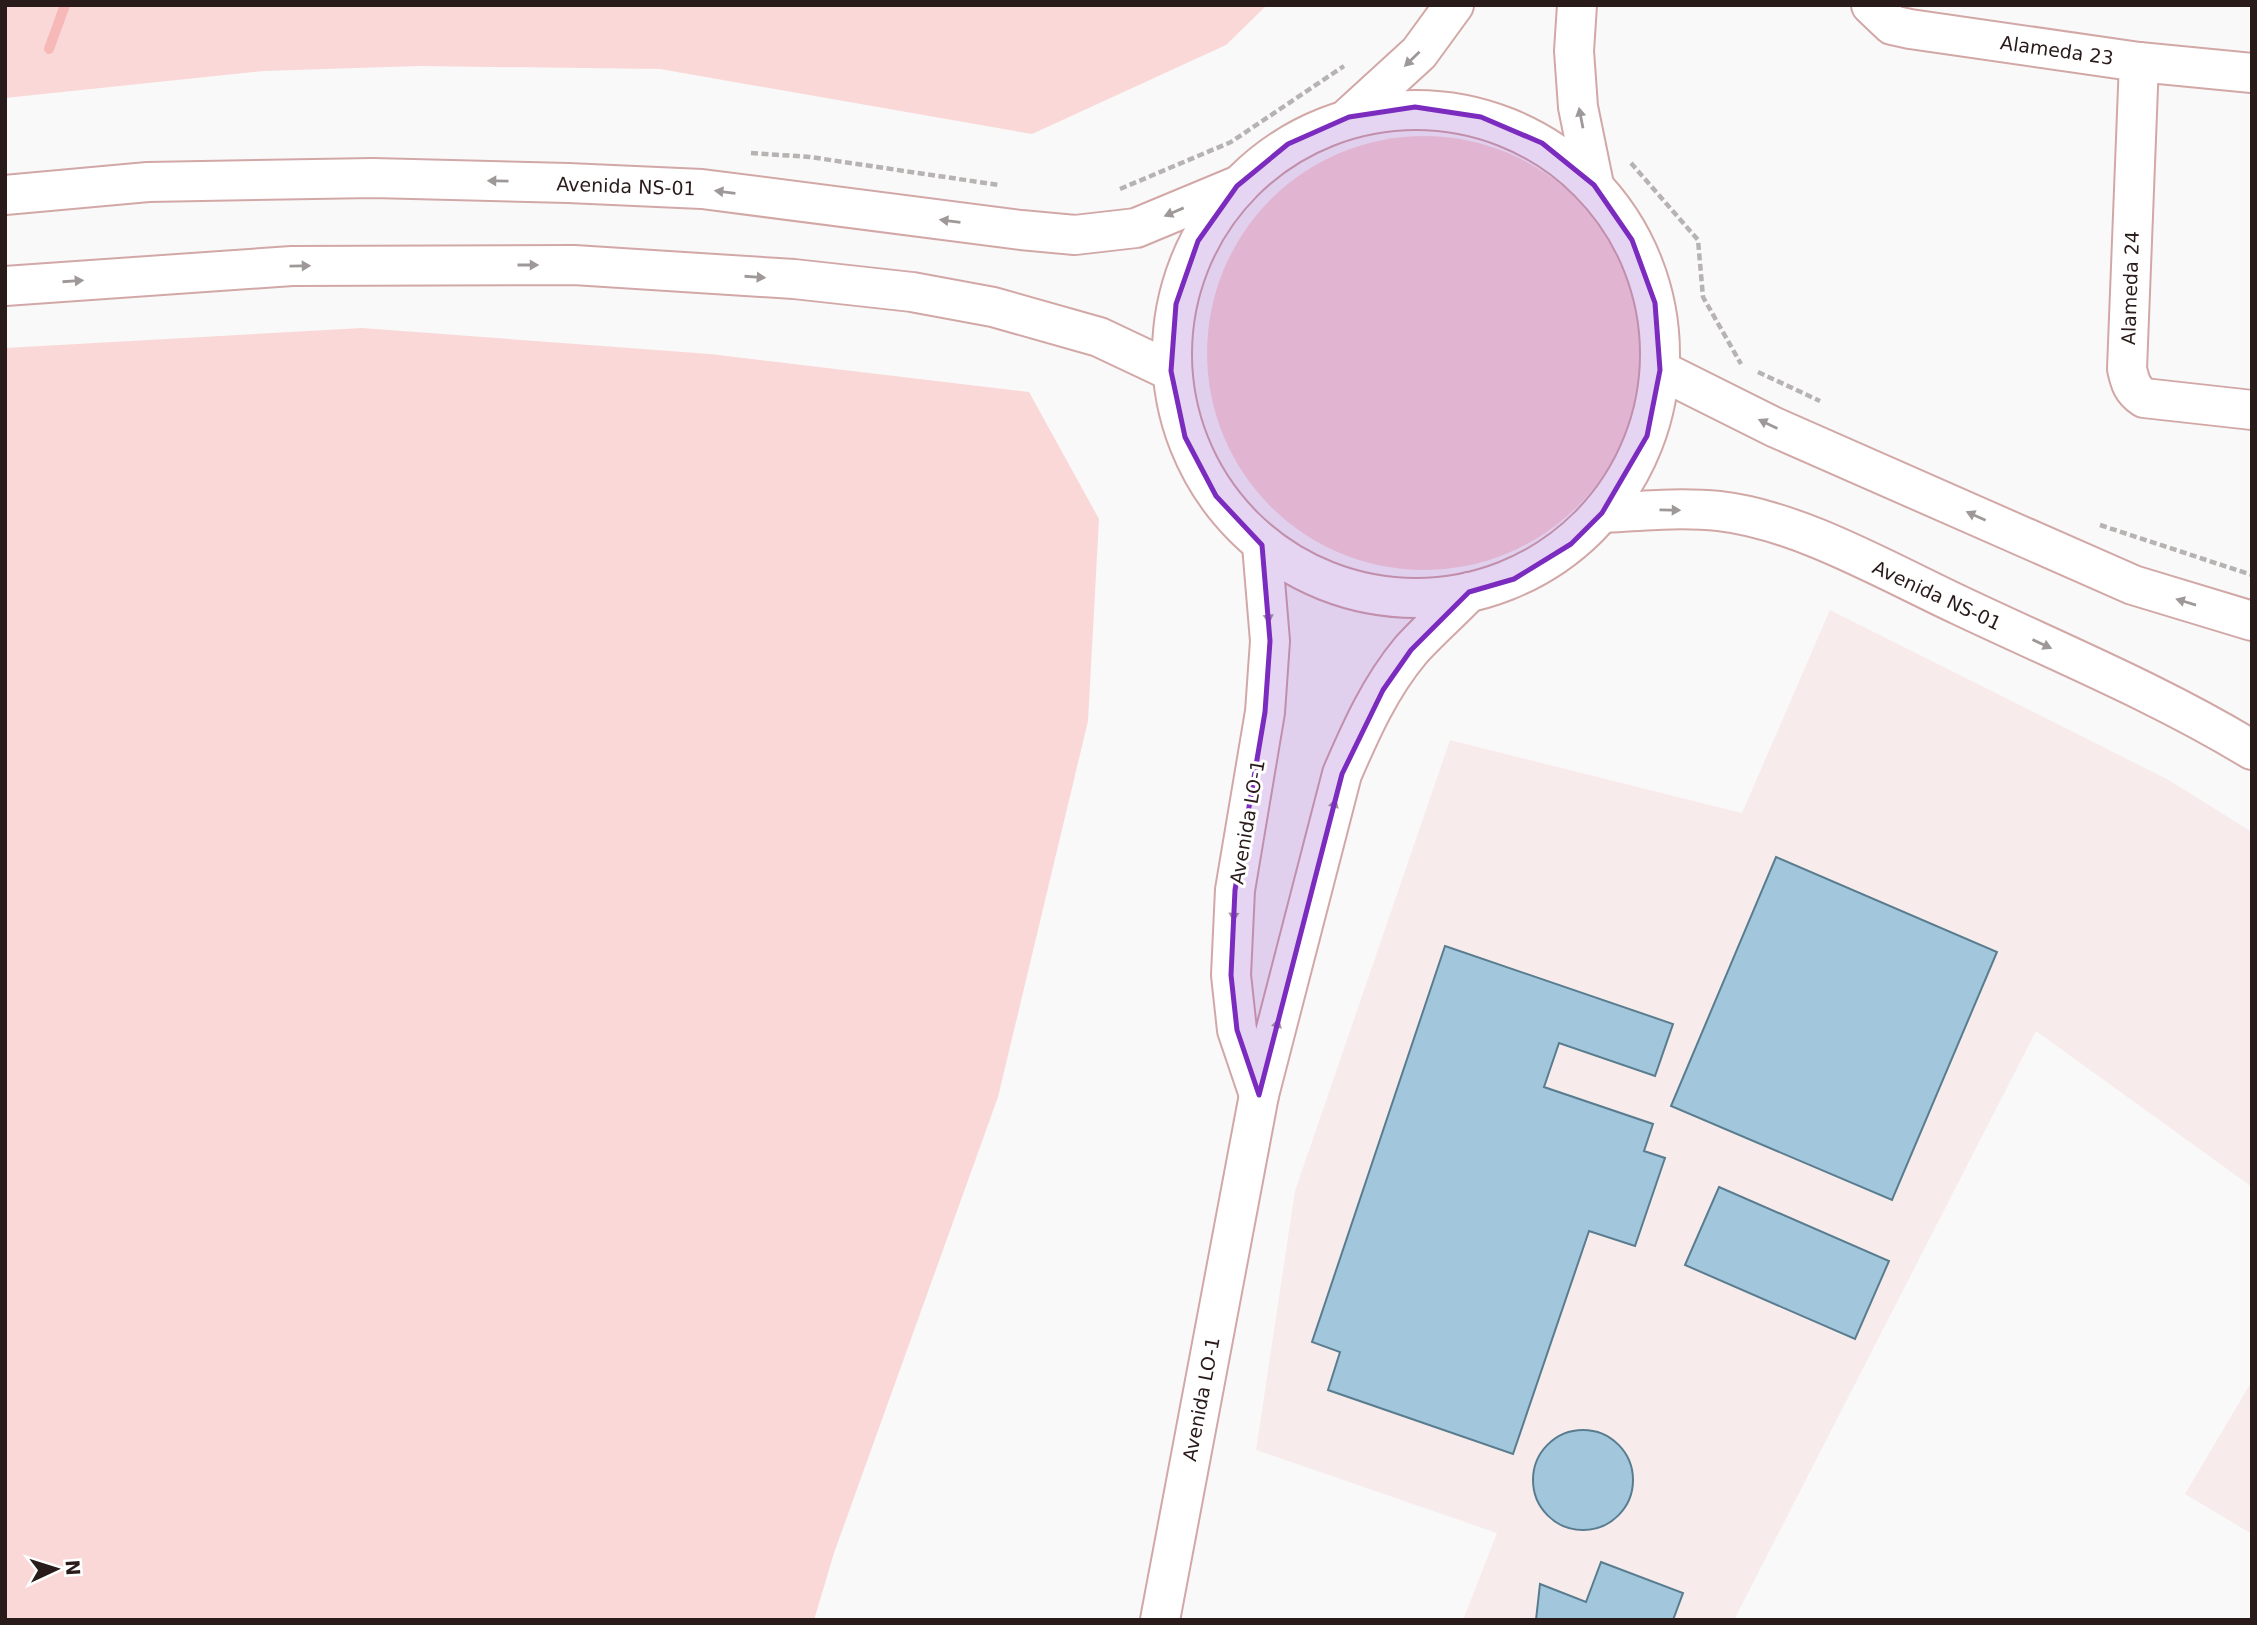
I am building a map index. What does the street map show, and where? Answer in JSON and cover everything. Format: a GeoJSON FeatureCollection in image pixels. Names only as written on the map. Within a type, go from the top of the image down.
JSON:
{"type":"FeatureCollection","features":[{"type":"Feature","properties":{"kind":"street"},"geometry":{"type":"LineString","coordinates":[[1349,117],[1419,53],[1454,5]]}},
{"type":"Feature","properties":{"kind":"street"},"geometry":{"type":"LineString","coordinates":[[1577,5],[1574,51],[1578,107],[1594,185]]}},
{"type":"Feature","properties":{"kind":"street","name":"Alameda 23"},"geometry":{"type":"LineString","coordinates":[[1871,5],[1892,25],[1910,29],[2138,62],[2252,73]]}},
{"type":"Feature","properties":{"kind":"street","name":"Alameda 24"},"geometry":{"type":"LineString","coordinates":[[2138,62],[2127,369],[2129,382],[2135,392],[2144,398],[2252,410]]}},
{"type":"Feature","properties":{"kind":"street"},"geometry":{"type":"LineString","coordinates":[[1415,107],[1481,117],[1542,143],[1594,185],[1632,240],[1651,291],[1655,303],[1660,370],[1647,436],[1602,513],[1571,544],[1514,579],[1469,593],[1383,598],[1319,580],[1262,545],[1216,496],[1185,437],[1171,371],[1176,304],[1198,241],[1237,186],[1288,144],[1349,117],[1415,107]]}},
{"type":"Feature","properties":{"kind":"street","name":"Avenida NS-01"},"geometry":{"type":"LineString","coordinates":[[5,195],[148,182],[373,178],[702,188],[1075,235],[1136,228],[1237,186]]}},
{"type":"Feature","properties":{"kind":"street"},"geometry":{"type":"LineString","coordinates":[[5,286],[292,266],[574,265],[794,279],[912,292],[993,307],[1099,337],[1171,371]]}},
{"type":"Feature","properties":{"kind":"street"},"geometry":{"type":"LineString","coordinates":[[1660,370],[1774,426],[2133,585],[2252,621]]}},
{"type":"Feature","properties":{"kind":"street","name":"Avenida NS-01"},"geometry":{"type":"LineString","coordinates":[[1602,513],[1719,511],[1771,523],[1830,545],[2158,699],[2252,750]]}},
{"type":"Feature","properties":{"kind":"street","name":"Avenida LO-1"},"geometry":{"type":"LineString","coordinates":[[1259,1095],[1237,1030],[1231,975],[1235,890],[1265,712],[1270,641],[1262,545]]}},
{"type":"Feature","properties":{"kind":"street","name":"Avenida LO-1"},"geometry":{"type":"LineString","coordinates":[[1160,1620],[1259,1095],[1342,774],[1363,723],[1382,690],[1411,650],[1469,593]]}},
{"type":"Feature","properties":{"kind":"path"},"geometry":{"type":"LineString","coordinates":[[1117,189],[1231,142],[1352,60]]}},
{"type":"Feature","properties":{"kind":"path"},"geometry":{"type":"LineString","coordinates":[[741,153],[810,157],[1012,187]]}},
{"type":"Feature","properties":{"kind":"path"},"geometry":{"type":"LineString","coordinates":[[1630,162],[1698,240],[1703,297],[1738,363],[1824,403]]}},
{"type":"Feature","properties":{"kind":"path"},"geometry":{"type":"LineString","coordinates":[[2096,523],[2122,534],[2252,575]]}},
{"type":"Feature","properties":{"kind":"highlighted area"},"geometry":{"type":"Polygon","coordinates":[[[1415,107],[1481,117],[1542,143],[1594,185],[1632,240],[1655,303],[1660,370],[1647,436],[1602,513],[1571,544],[1514,579],[1469,592],[1411,650],[1383,690],[1342,774],[1259,1095],[1237,1030],[1231,975],[1235,890],[1265,712],[1270,641],[1262,545],[1216,496],[1185,437],[1171,371],[1176,304],[1198,241],[1237,186],[1288,144],[1349,117],[1415,107]]]}},
{"type":"Feature","properties":{"kind":"shaded area"},"geometry":{"type":"Polygon","coordinates":[[[5,5],[1267,5],[1226,45],[1032,134],[660,69],[419,66],[264,71],[5,98],[5,5]]]}},
{"type":"Feature","properties":{"kind":"shaded area"},"geometry":{"type":"Polygon","coordinates":[[[1424,136],[1466,140],[1507,153],[1562,185],[1592,215],[1615,251],[1632,290],[1641,353],[1637,395],[1624,436],[1592,491],[1562,521],[1526,544],[1487,561],[1424,570],[1382,566],[1341,553],[1286,521],[1256,491],[1233,455],[1216,416],[1207,353],[1211,311],[1224,270],[1256,215],[1286,185],[1322,162],[1361,145],[1424,136]]]}},
{"type":"Feature","properties":{"kind":"shaded area"},"geometry":{"type":"Polygon","coordinates":[[[362,328],[710,354],[1029,392],[1099,519],[1088,721],[998,1097],[834,1553],[814,1620],[5,1620],[5,348],[362,328]]]}},
{"type":"Feature","properties":{"kind":"shaded area"},"geometry":{"type":"Polygon","coordinates":[[[1830,610],[2167,779],[2252,832],[2252,1187],[2036,1031],[1734,1620],[1463,1620],[1497,1533],[1256,1450],[1295,1191],[1450,740],[1742,813],[1830,610]]]}},
{"type":"Feature","properties":{"kind":"shaded area"},"geometry":{"type":"Polygon","coordinates":[[[2252,1381],[2252,1534],[2185,1494],[2252,1381]]]}},
{"type":"Feature","properties":{"kind":"building"},"geometry":{"type":"Polygon","coordinates":[[[1776,857],[1997,952],[1892,1200],[1671,1106],[1776,857]]]}},
{"type":"Feature","properties":{"kind":"building"},"geometry":{"type":"Polygon","coordinates":[[[1445,946],[1673,1024],[1655,1076],[1559,1043],[1544,1087],[1653,1124],[1644,1151],[1665,1158],[1635,1246],[1589,1231],[1513,1454],[1328,1390],[1340,1352],[1312,1342],[1445,946]]]}},
{"type":"Feature","properties":{"kind":"building"},"geometry":{"type":"Polygon","coordinates":[[[1719,1187],[1889,1261],[1855,1339],[1685,1265],[1719,1187]]]}},
{"type":"Feature","properties":{"kind":"building"},"geometry":{"type":"Polygon","coordinates":[[[1583,1430],[1602,1434],[1618,1445],[1629,1461],[1633,1480],[1629,1499],[1618,1515],[1602,1526],[1583,1530],[1564,1526],[1548,1515],[1537,1499],[1533,1480],[1537,1461],[1548,1445],[1564,1434],[1583,1430]]]}},
{"type":"Feature","properties":{"kind":"building"},"geometry":{"type":"Polygon","coordinates":[[[1601,1562],[1683,1593],[1673,1620],[1536,1620],[1540,1584],[1586,1602],[1601,1562]]]}},
{"type":"Feature","properties":{"kind":"waterway"},"geometry":{"type":"LineString","coordinates":[[49,49],[65,5]]}}]}
